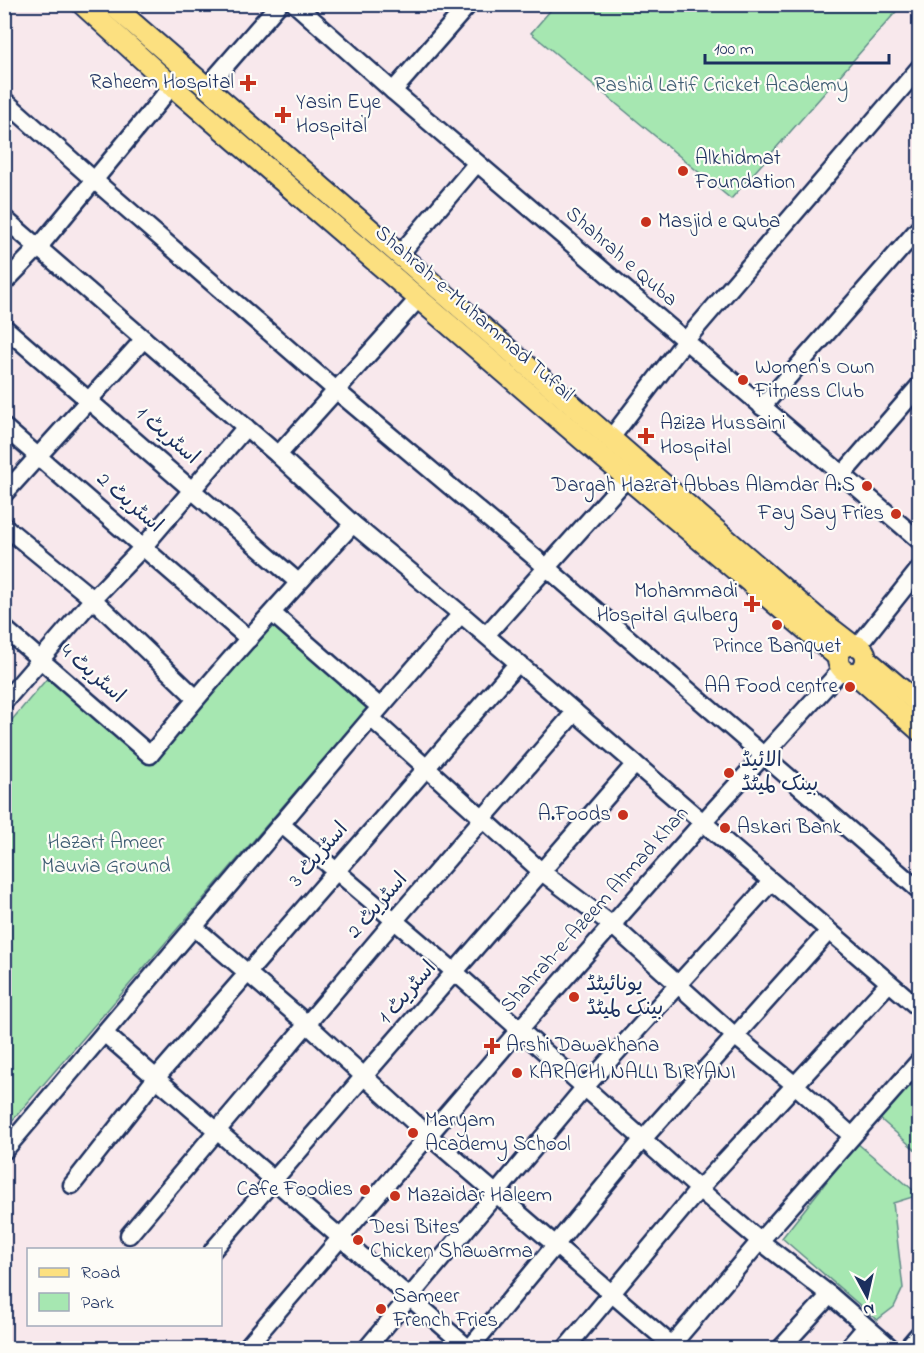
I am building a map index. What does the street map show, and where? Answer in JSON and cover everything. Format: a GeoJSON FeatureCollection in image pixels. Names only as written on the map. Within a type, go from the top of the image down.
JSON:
{"type":"FeatureCollection","features":[{"type":"Feature","properties":{"kind":"main road","name":"Shahrah-e-Muhammad Tufail"},"geometry":{"type":"LineString","coordinates":[[82,4],[172,86],[627,478],[852,658],[920,705]]}},
{"type":"Feature","properties":{"kind":"main road","name":"Shahrah-e-Muhammad Tufail"},"geometry":{"type":"LineString","coordinates":[[111,4],[816,617],[920,731]]}},
{"type":"Feature","properties":{"kind":"street"},"geometry":{"type":"LineString","coordinates":[[206,88],[279,4]]}},
{"type":"Feature","properties":{"kind":"street","name":"Shahrah e Quba"},"geometry":{"type":"LineString","coordinates":[[295,4],[393,92],[920,542]]}},
{"type":"Feature","properties":{"kind":"street"},"geometry":{"type":"LineString","coordinates":[[393,92],[466,5]]}},
{"type":"Feature","properties":{"kind":"street"},"geometry":{"type":"LineString","coordinates":[[611,438],[685,341],[920,67]]}},
{"type":"Feature","properties":{"kind":"street"},"geometry":{"type":"LineString","coordinates":[[4,284],[38,248],[172,86]]}},
{"type":"Feature","properties":{"kind":"street"},"geometry":{"type":"LineString","coordinates":[[4,100],[337,391],[546,567],[920,891]]}},
{"type":"Feature","properties":{"kind":"street"},"geometry":{"type":"LineString","coordinates":[[400,254],[477,164]]}},
{"type":"Feature","properties":{"kind":"street"},"geometry":{"type":"LineString","coordinates":[[4,218],[278,455],[353,524],[486,635],[919,1007]]}},
{"type":"Feature","properties":{"kind":"street"},"geometry":{"type":"LineString","coordinates":[[762,407],[920,226]]}},
{"type":"Feature","properties":{"kind":"street"},"geometry":{"type":"LineString","coordinates":[[278,455],[419,298]]}},
{"type":"Feature","properties":{"kind":"street","name":"اسٹریٹ 1"},"geometry":{"type":"LineString","coordinates":[[4,327],[193,488],[298,582]]}},
{"type":"Feature","properties":{"kind":"street"},"geometry":{"type":"LineString","coordinates":[[4,494],[88,398],[144,339]]}},
{"type":"Feature","properties":{"kind":"street"},"geometry":{"type":"LineString","coordinates":[[842,475],[920,385]]}},
{"type":"Feature","properties":{"kind":"street","name":"اسٹریٹ 2"},"geometry":{"type":"LineString","coordinates":[[4,427],[249,639]]}},
{"type":"Feature","properties":{"kind":"street"},"geometry":{"type":"LineString","coordinates":[[4,702],[93,599],[144,546],[246,427]]}},
{"type":"Feature","properties":{"kind":"street"},"geometry":{"type":"LineString","coordinates":[[486,635],[627,478]]}},
{"type":"Feature","properties":{"kind":"street"},"geometry":{"type":"LineString","coordinates":[[4,526],[93,599],[196,698],[298,582],[353,524]]}},
{"type":"Feature","properties":{"kind":"street","name":"Shahrah-e-Azeem Ahmad Khan"},"geometry":{"type":"LineString","coordinates":[[251,1347],[519,1030],[702,822],[852,658],[920,568]]}},
{"type":"Feature","properties":{"kind":"street"},"geometry":{"type":"LineString","coordinates":[[272,613],[427,766],[542,872],[612,925],[736,1037],[852,1136]]}},
{"type":"Feature","properties":{"kind":"street"},"geometry":{"type":"LineString","coordinates":[[4,1151],[461,614]]}},
{"type":"Feature","properties":{"kind":"street","name":"اسٹریٹ 4"},"geometry":{"type":"LineString","coordinates":[[4,628],[150,755],[196,698]]}},
{"type":"Feature","properties":{"kind":"street","name":"اسٹریٹ 3"},"geometry":{"type":"LineString","coordinates":[[72,1185],[156,1078],[518,663]]}},
{"type":"Feature","properties":{"kind":"street","name":"اسٹریٹ 2"},"geometry":{"type":"LineString","coordinates":[[129,1235],[394,921],[575,712]]}},
{"type":"Feature","properties":{"kind":"street","name":"اسٹریٹ 1"},"geometry":{"type":"LineString","coordinates":[[215,1248],[635,764]]}},
{"type":"Feature","properties":{"kind":"street"},"geometry":{"type":"LineString","coordinates":[[281,824],[456,972],[699,1189],[760,1241],[830,1295],[891,1348]]}},
{"type":"Feature","properties":{"kind":"street"},"geometry":{"type":"LineString","coordinates":[[368,1348],[585,1088],[771,882]]}},
{"type":"Feature","properties":{"kind":"street"},"geometry":{"type":"LineString","coordinates":[[194,927],[672,1347],[760,1241],[920,1060]]}},
{"type":"Feature","properties":{"kind":"street"},"geometry":{"type":"LineString","coordinates":[[104,1033],[272,1181],[469,1348],[644,1139],[829,931]]}},
{"type":"Feature","properties":{"kind":"street"},"geometry":{"type":"LineString","coordinates":[[566,1348],[699,1189],[889,983]]}},
{"type":"Feature","properties":{"kind":"street"},"geometry":{"type":"LineString","coordinates":[[781,1348],[830,1295]]}},
{"type":"Feature","properties":{"kind":"street"},"geometry":{"type":"LineString","coordinates":[[848,1348],[866,1327]]}},
{"type":"Feature","properties":{"kind":"street"},"geometry":{"type":"LineString","coordinates":[[907,1348],[920,1333]]}},
{"type":"Feature","properties":{"kind":"green space","name":"Rashid Latif Cricket Academy"},"geometry":{"type":"Polygon","coordinates":[[[556,4],[902,5],[731,199],[531,33],[556,4]]]}},
{"type":"Feature","properties":{"kind":"green space","name":"Hazart Ameer Mauvia Ground"},"geometry":{"type":"Polygon","coordinates":[[[275,622],[370,705],[5,1129],[5,728],[50,675],[153,761],[275,622]]]}},
{"type":"Feature","properties":{"kind":"green space"},"geometry":{"type":"Polygon","coordinates":[[[919,1072],[919,1153],[878,1117],[919,1072]]]}},
{"type":"Feature","properties":{"kind":"green space"},"geometry":{"type":"Polygon","coordinates":[[[857,1143],[919,1195],[893,1203],[903,1288],[894,1307],[877,1320],[782,1238],[857,1143]]]}},
{"type":"Feature","properties":{"kind":"place","name":"Raheem Hospital"},"geometry":{"type":"Point","coordinates":[248,83]}},
{"type":"Feature","properties":{"kind":"place","name":"Yasin Eye Hospital"},"geometry":{"type":"Point","coordinates":[283,115]}},
{"type":"Feature","properties":{"kind":"place","name":"Alkhidmat Foundation"},"geometry":{"type":"Point","coordinates":[683,171]}},
{"type":"Feature","properties":{"kind":"place","name":"Masjid e Quba"},"geometry":{"type":"Point","coordinates":[646,222]}},
{"type":"Feature","properties":{"kind":"place","name":"Women's Own Fitness Club"},"geometry":{"type":"Point","coordinates":[743,380]}},
{"type":"Feature","properties":{"kind":"place","name":"Aziza Hussaini Hospital"},"geometry":{"type":"Point","coordinates":[646,436]}},
{"type":"Feature","properties":{"kind":"place","name":"Dargah Hazrat Abbas Alamdar A.S"},"geometry":{"type":"Point","coordinates":[867,486]}},
{"type":"Feature","properties":{"kind":"place","name":"Fay Say Fries"},"geometry":{"type":"Point","coordinates":[896,514]}},
{"type":"Feature","properties":{"kind":"place","name":"Mohammadi Hospital Gulberg"},"geometry":{"type":"Point","coordinates":[752,604]}},
{"type":"Feature","properties":{"kind":"place","name":"Prince Banquet"},"geometry":{"type":"Point","coordinates":[777,625]}},
{"type":"Feature","properties":{"kind":"place","name":"AA Food centre"},"geometry":{"type":"Point","coordinates":[850,687]}},
{"type":"Feature","properties":{"kind":"place","name":"الائیڈ بینک لمیٹڈ"},"geometry":{"type":"Point","coordinates":[729,773]}},
{"type":"Feature","properties":{"kind":"place","name":"A.Foods"},"geometry":{"type":"Point","coordinates":[623,815]}},
{"type":"Feature","properties":{"kind":"place","name":"Askari Bank"},"geometry":{"type":"Point","coordinates":[725,828]}},
{"type":"Feature","properties":{"kind":"place","name":"یونائیٹڈ بینک لمیٹڈ"},"geometry":{"type":"Point","coordinates":[574,997]}},
{"type":"Feature","properties":{"kind":"place","name":"Arshi Dawakhana"},"geometry":{"type":"Point","coordinates":[492,1046]}},
{"type":"Feature","properties":{"kind":"place","name":"KARACHI NALLI BIRYANI"},"geometry":{"type":"Point","coordinates":[517,1073]}},
{"type":"Feature","properties":{"kind":"place","name":"Maryam Academy School"},"geometry":{"type":"Point","coordinates":[413,1133]}},
{"type":"Feature","properties":{"kind":"place","name":"Cafe Foodies"},"geometry":{"type":"Point","coordinates":[365,1190]}},
{"type":"Feature","properties":{"kind":"place","name":"Mazaidar Haleem"},"geometry":{"type":"Point","coordinates":[395,1196]}},
{"type":"Feature","properties":{"kind":"place","name":"Desi Bites Chicken Shawarma"},"geometry":{"type":"Point","coordinates":[358,1240]}},
{"type":"Feature","properties":{"kind":"place","name":"Sameer French Fries"},"geometry":{"type":"Point","coordinates":[381,1309]}}]}
